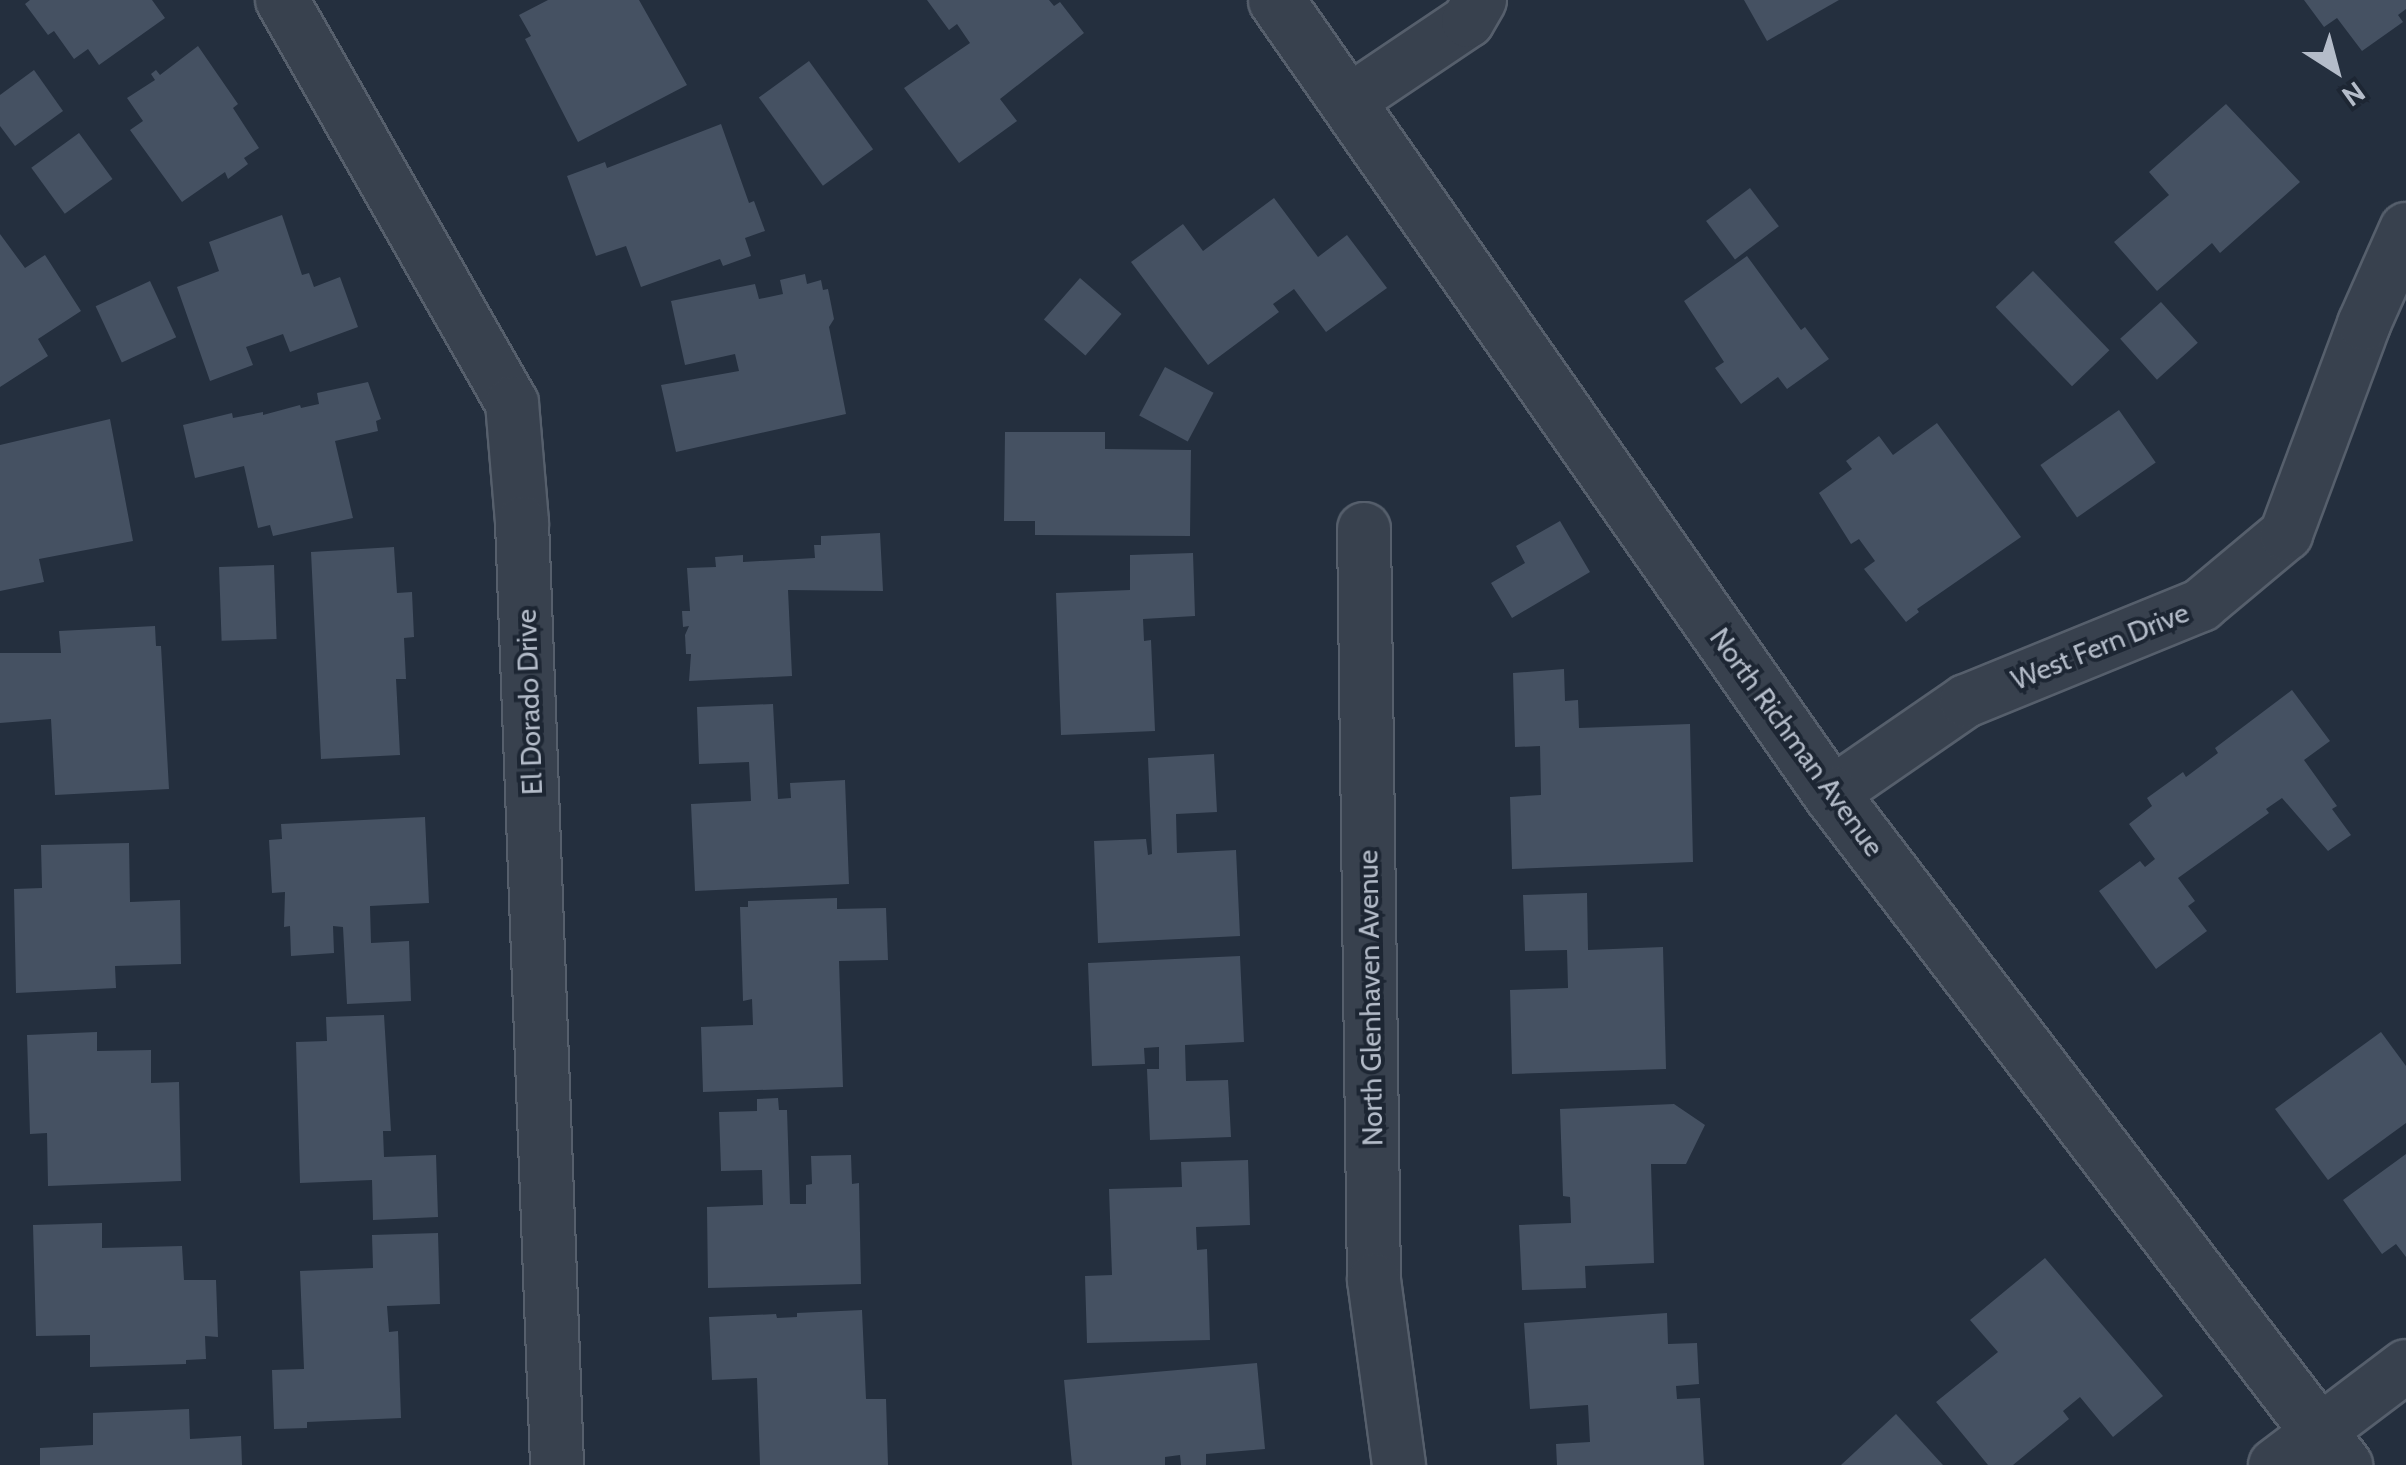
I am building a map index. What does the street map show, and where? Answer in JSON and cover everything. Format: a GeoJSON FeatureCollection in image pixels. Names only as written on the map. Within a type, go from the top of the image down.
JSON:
{"type":"FeatureCollection","features":[{"type":"Feature","properties":{"kind":"street","name":"El Dorado Drive"},"geometry":{"type":"LineString","coordinates":[[282,0],[512,402],[522,523],[557,1465]]}},
{"type":"Feature","properties":{"kind":"street","name":"North Richman Avenue"},"geometry":{"type":"LineString","coordinates":[[1276,0],[1831,794],[2331,1447]]}},
{"type":"Feature","properties":{"kind":"street"},"geometry":{"type":"LineString","coordinates":[[1349,101],[1468,21],[1480,0]]}},
{"type":"Feature","properties":{"kind":"street","name":"West Fern Drive"},"geometry":{"type":"LineString","coordinates":[[1831,794],[1966,702],[2201,605],[2286,534],[2364,324],[2406,229]]}},
{"type":"Feature","properties":{"kind":"street","name":"North Glenhaven Avenue"},"geometry":{"type":"LineString","coordinates":[[1364,529],[1374,1280],[1399,1465]]}},
{"type":"Feature","properties":{"kind":"street"},"geometry":{"type":"LineString","coordinates":[[2275,1465],[2331,1447],[2406,1366]]}},
{"type":"Feature","properties":{"kind":"building"},"geometry":{"type":"Polygon","coordinates":[[[30,0],[152,0],[165,18],[99,65],[88,49],[74,59],[54,31],[48,35],[25,4],[30,0]]]}},
{"type":"Feature","properties":{"kind":"building"},"geometry":{"type":"Polygon","coordinates":[[[548,0],[639,0],[687,85],[578,142],[525,39],[531,36],[519,15],[548,0]]]}},
{"type":"Feature","properties":{"kind":"building"},"geometry":{"type":"Polygon","coordinates":[[[927,0],[1049,0],[1054,6],[1060,2],[1084,33],[1000,99],[1017,121],[959,163],[904,88],[970,43],[957,24],[949,30],[927,0]]]}},
{"type":"Feature","properties":{"kind":"building"},"geometry":{"type":"Polygon","coordinates":[[[1744,0],[1839,0],[1767,41],[1744,0]]]}},
{"type":"Feature","properties":{"kind":"building"},"geometry":{"type":"Polygon","coordinates":[[[2304,0],[2406,0],[2406,9],[2398,15],[2403,22],[2362,51],[2337,18],[2324,27],[2304,0]]]}},
{"type":"Feature","properties":{"kind":"building"},"geometry":{"type":"Polygon","coordinates":[[[198,46],[238,104],[233,108],[259,148],[244,158],[248,164],[228,179],[225,172],[182,202],[130,130],[143,121],[127,98],[155,80],[151,74],[156,70],[160,75],[198,46]]]}},
{"type":"Feature","properties":{"kind":"building"},"geometry":{"type":"Polygon","coordinates":[[[809,61],[873,149],[823,186],[759,97],[809,61]]]}},
{"type":"Feature","properties":{"kind":"building"},"geometry":{"type":"Polygon","coordinates":[[[34,70],[63,111],[15,146],[0,126],[0,95],[34,70]]]}},
{"type":"Feature","properties":{"kind":"building"},"geometry":{"type":"Polygon","coordinates":[[[2226,104],[2300,182],[2220,253],[2212,243],[2157,291],[2114,242],[2169,195],[2149,172],[2226,104]]]}},
{"type":"Feature","properties":{"kind":"building"},"geometry":{"type":"Polygon","coordinates":[[[721,124],[749,203],[754,201],[765,231],[745,238],[751,256],[723,266],[720,259],[641,287],[626,246],[596,256],[567,176],[605,162],[607,168],[721,124]]]}},
{"type":"Feature","properties":{"kind":"building"},"geometry":{"type":"Polygon","coordinates":[[[79,133],[113,179],[65,214],[31,168],[79,133]]]}},
{"type":"Feature","properties":{"kind":"building"},"geometry":{"type":"Polygon","coordinates":[[[1750,188],[1779,226],[1735,259],[1706,221],[1750,188]]]}},
{"type":"Feature","properties":{"kind":"building"},"geometry":{"type":"Polygon","coordinates":[[[1274,198],[1318,257],[1347,235],[1387,288],[1326,332],[1294,289],[1273,304],[1279,312],[1208,365],[1131,262],[1183,224],[1203,251],[1274,198]]]}},
{"type":"Feature","properties":{"kind":"building"},"geometry":{"type":"Polygon","coordinates":[[[282,215],[302,275],[309,273],[314,287],[340,277],[358,327],[290,352],[283,334],[246,347],[253,365],[210,381],[177,287],[219,271],[209,242],[282,215]]]}},
{"type":"Feature","properties":{"kind":"building"},"geometry":{"type":"Polygon","coordinates":[[[0,234],[25,268],[45,255],[81,311],[38,339],[48,356],[0,387],[0,234]]]}},
{"type":"Feature","properties":{"kind":"building"},"geometry":{"type":"Polygon","coordinates":[[[1747,256],[1801,330],[1805,327],[1829,359],[1787,389],[1778,377],[1741,404],[1715,368],[1724,362],[1684,301],[1747,256]]]}},
{"type":"Feature","properties":{"kind":"building"},"geometry":{"type":"Polygon","coordinates":[[[2033,271],[2109,350],[2072,386],[1996,307],[2033,271]]]}},
{"type":"Feature","properties":{"kind":"building"},"geometry":{"type":"Polygon","coordinates":[[[805,274],[807,284],[821,280],[823,290],[828,289],[834,319],[829,327],[846,414],[676,452],[661,385],[739,371],[735,354],[685,365],[671,301],[755,284],[759,299],[783,294],[780,280],[805,274]]]}},
{"type":"Feature","properties":{"kind":"building"},"geometry":{"type":"Polygon","coordinates":[[[1080,278],[1122,314],[1085,356],[1044,320],[1080,278]]]}},
{"type":"Feature","properties":{"kind":"building"},"geometry":{"type":"Polygon","coordinates":[[[150,281],[176,337],[122,363],[96,306],[150,281]]]}},
{"type":"Feature","properties":{"kind":"building"},"geometry":{"type":"Polygon","coordinates":[[[2161,302],[2198,343],[2157,380],[2120,339],[2161,302]]]}},
{"type":"Feature","properties":{"kind":"building"},"geometry":{"type":"Polygon","coordinates":[[[1165,367],[1214,393],[1188,441],[1139,416],[1165,367]]]}},
{"type":"Feature","properties":{"kind":"building"},"geometry":{"type":"Polygon","coordinates":[[[368,382],[381,419],[376,421],[378,431],[335,441],[353,518],[273,536],[270,525],[258,528],[244,466],[195,478],[183,425],[232,413],[233,418],[263,415],[319,404],[317,393],[368,382]]]}},
{"type":"Feature","properties":{"kind":"building"},"geometry":{"type":"Polygon","coordinates":[[[2119,410],[2156,462],[2077,517],[2040,465],[2119,410]]]}},
{"type":"Feature","properties":{"kind":"building"},"geometry":{"type":"Polygon","coordinates":[[[110,419],[133,541],[39,559],[44,582],[0,591],[0,445],[110,419]]]}},
{"type":"Feature","properties":{"kind":"building"},"geometry":{"type":"Polygon","coordinates":[[[1937,423],[2021,537],[1917,609],[1919,612],[1906,622],[1864,569],[1875,561],[1859,539],[1851,544],[1819,493],[1852,469],[1846,461],[1879,436],[1893,455],[1937,423]]]}},
{"type":"Feature","properties":{"kind":"building"},"geometry":{"type":"Polygon","coordinates":[[[1005,432],[1105,432],[1105,449],[1191,450],[1190,536],[1035,535],[1035,521],[1004,521],[1005,432]]]}},
{"type":"Feature","properties":{"kind":"building"},"geometry":{"type":"Polygon","coordinates":[[[1560,521],[1590,572],[1512,618],[1491,583],[1525,563],[1516,546],[1560,521]]]}},
{"type":"Feature","properties":{"kind":"building"},"geometry":{"type":"Polygon","coordinates":[[[880,533],[883,591],[788,590],[792,676],[689,681],[691,654],[686,654],[685,635],[689,626],[683,627],[682,611],[690,611],[687,568],[716,567],[715,557],[743,555],[743,562],[815,558],[814,545],[821,545],[821,536],[880,533]]]}},
{"type":"Feature","properties":{"kind":"building"},"geometry":{"type":"Polygon","coordinates":[[[394,547],[397,593],[412,592],[414,637],[404,638],[406,679],[396,679],[400,755],[321,759],[311,552],[394,547]]]}},
{"type":"Feature","properties":{"kind":"building"},"geometry":{"type":"Polygon","coordinates":[[[1193,553],[1195,616],[1143,619],[1144,641],[1151,640],[1155,731],[1061,735],[1056,593],[1130,590],[1130,555],[1193,553]]]}},
{"type":"Feature","properties":{"kind":"building"},"geometry":{"type":"Polygon","coordinates":[[[274,565],[277,639],[222,641],[219,567],[274,565]]]}},
{"type":"Feature","properties":{"kind":"building"},"geometry":{"type":"Polygon","coordinates":[[[155,626],[156,646],[161,646],[169,789],[55,795],[51,719],[0,723],[0,653],[61,653],[59,631],[155,626]]]}},
{"type":"Feature","properties":{"kind":"building"},"geometry":{"type":"Polygon","coordinates":[[[1564,669],[1565,701],[1578,700],[1579,728],[1690,724],[1693,862],[1512,869],[1510,797],[1541,795],[1540,746],[1515,747],[1513,673],[1564,669]]]}},
{"type":"Feature","properties":{"kind":"building"},"geometry":{"type":"Polygon","coordinates":[[[2292,690],[2330,741],[2304,760],[2337,806],[2332,809],[2351,835],[2328,851],[2282,798],[2266,809],[2269,813],[2178,878],[2195,901],[2188,906],[2207,931],[2156,969],[2099,891],[2140,861],[2145,867],[2155,859],[2129,824],[2152,806],[2147,798],[2183,772],[2186,777],[2218,753],[2215,748],[2292,690]]]}},
{"type":"Feature","properties":{"kind":"building"},"geometry":{"type":"Polygon","coordinates":[[[773,704],[778,799],[791,798],[790,783],[845,780],[849,884],[695,891],[691,804],[751,801],[749,762],[699,764],[697,707],[773,704]]]}},
{"type":"Feature","properties":{"kind":"building"},"geometry":{"type":"Polygon","coordinates":[[[1214,754],[1217,812],[1176,814],[1177,853],[1236,850],[1240,936],[1098,943],[1094,841],[1146,839],[1148,855],[1152,854],[1148,758],[1214,754]]]}},
{"type":"Feature","properties":{"kind":"building"},"geometry":{"type":"Polygon","coordinates":[[[425,817],[429,903],[370,906],[371,943],[409,941],[411,1001],[347,1004],[343,927],[333,926],[334,953],[291,956],[290,926],[284,927],[285,892],[272,893],[269,840],[282,839],[281,824],[425,817]]]}},
{"type":"Feature","properties":{"kind":"building"},"geometry":{"type":"Polygon","coordinates":[[[129,843],[130,902],[180,900],[181,964],[115,966],[116,988],[16,993],[14,889],[42,888],[41,845],[129,843]]]}},
{"type":"Feature","properties":{"kind":"building"},"geometry":{"type":"Polygon","coordinates":[[[1587,893],[1588,950],[1663,947],[1666,1069],[1512,1074],[1510,990],[1568,988],[1567,950],[1525,951],[1523,895],[1587,893]]]}},
{"type":"Feature","properties":{"kind":"building"},"geometry":{"type":"Polygon","coordinates":[[[837,898],[837,909],[886,908],[888,960],[839,961],[843,1087],[703,1092],[701,1027],[753,1025],[752,999],[743,1001],[740,907],[748,907],[748,901],[837,898]]]}},
{"type":"Feature","properties":{"kind":"building"},"geometry":{"type":"Polygon","coordinates":[[[1240,956],[1244,1042],[1185,1045],[1186,1081],[1228,1080],[1231,1137],[1150,1140],[1147,1069],[1159,1069],[1159,1047],[1144,1048],[1145,1064],[1092,1066],[1088,963],[1240,956]]]}},
{"type":"Feature","properties":{"kind":"building"},"geometry":{"type":"Polygon","coordinates":[[[384,1015],[391,1131],[383,1131],[384,1157],[436,1155],[438,1217],[373,1220],[372,1180],[300,1183],[296,1042],[327,1041],[326,1017],[384,1015]]]}},
{"type":"Feature","properties":{"kind":"building"},"geometry":{"type":"Polygon","coordinates":[[[97,1032],[97,1051],[151,1050],[151,1083],[179,1082],[181,1181],[48,1186],[47,1133],[30,1134],[27,1035],[97,1032]]]}},
{"type":"Feature","properties":{"kind":"building"},"geometry":{"type":"Polygon","coordinates":[[[2381,1032],[2406,1066],[2406,1123],[2328,1180],[2275,1109],[2381,1032]]]}},
{"type":"Feature","properties":{"kind":"building"},"geometry":{"type":"Polygon","coordinates":[[[778,1098],[779,1110],[787,1110],[790,1204],[806,1204],[806,1185],[812,1184],[811,1156],[851,1155],[852,1184],[859,1183],[861,1284],[708,1288],[707,1207],[763,1205],[762,1170],[721,1171],[719,1112],[757,1111],[757,1099],[778,1098]]]}},
{"type":"Feature","properties":{"kind":"building"},"geometry":{"type":"Polygon","coordinates":[[[1674,1104],[1705,1125],[1686,1164],[1651,1164],[1654,1263],[1585,1266],[1586,1288],[1522,1290],[1519,1225],[1571,1223],[1570,1197],[1563,1196],[1560,1109],[1674,1104]]]}},
{"type":"Feature","properties":{"kind":"building"},"geometry":{"type":"Polygon","coordinates":[[[2406,1154],[2406,1257],[2396,1244],[2382,1254],[2343,1200],[2406,1154]]]}},
{"type":"Feature","properties":{"kind":"building"},"geometry":{"type":"Polygon","coordinates":[[[1248,1160],[1250,1225],[1196,1227],[1197,1250],[1207,1249],[1210,1340],[1087,1343],[1085,1276],[1112,1275],[1109,1189],[1182,1187],[1181,1162],[1248,1160]]]}},
{"type":"Feature","properties":{"kind":"building"},"geometry":{"type":"Polygon","coordinates":[[[102,1223],[102,1248],[182,1246],[184,1280],[216,1280],[218,1337],[205,1336],[206,1359],[186,1360],[186,1364],[90,1367],[90,1335],[36,1336],[33,1225],[102,1223]]]}},
{"type":"Feature","properties":{"kind":"building"},"geometry":{"type":"Polygon","coordinates":[[[438,1233],[440,1304],[387,1306],[389,1332],[398,1331],[401,1418],[307,1422],[307,1428],[274,1429],[272,1370],[304,1369],[300,1271],[373,1268],[372,1235],[438,1233]]]}},
{"type":"Feature","properties":{"kind":"building"},"geometry":{"type":"Polygon","coordinates":[[[2045,1258],[2163,1396],[2113,1437],[2080,1397],[2063,1411],[2069,1419],[2013,1465],[1988,1465],[1936,1402],[1998,1352],[1970,1320],[2045,1258]]]}},
{"type":"Feature","properties":{"kind":"building"},"geometry":{"type":"Polygon","coordinates":[[[862,1310],[866,1399],[886,1399],[888,1465],[760,1465],[757,1378],[712,1380],[709,1317],[776,1314],[777,1318],[797,1317],[797,1313],[862,1310]]]}},
{"type":"Feature","properties":{"kind":"building"},"geometry":{"type":"Polygon","coordinates":[[[1667,1313],[1668,1344],[1697,1343],[1699,1384],[1676,1386],[1677,1399],[1700,1398],[1704,1465],[1557,1465],[1556,1444],[1590,1442],[1588,1405],[1530,1409],[1524,1323],[1667,1313]]]}},
{"type":"Feature","properties":{"kind":"building"},"geometry":{"type":"Polygon","coordinates":[[[1257,1363],[1265,1449],[1206,1454],[1206,1465],[1181,1465],[1180,1455],[1165,1457],[1165,1465],[1072,1465],[1064,1380],[1257,1363]]]}},
{"type":"Feature","properties":{"kind":"building"},"geometry":{"type":"Polygon","coordinates":[[[189,1409],[190,1439],[241,1436],[242,1465],[40,1465],[40,1448],[93,1445],[93,1413],[189,1409]]]}},
{"type":"Feature","properties":{"kind":"building"},"geometry":{"type":"Polygon","coordinates":[[[1896,1414],[1943,1465],[1841,1465],[1896,1414]]]}}]}
